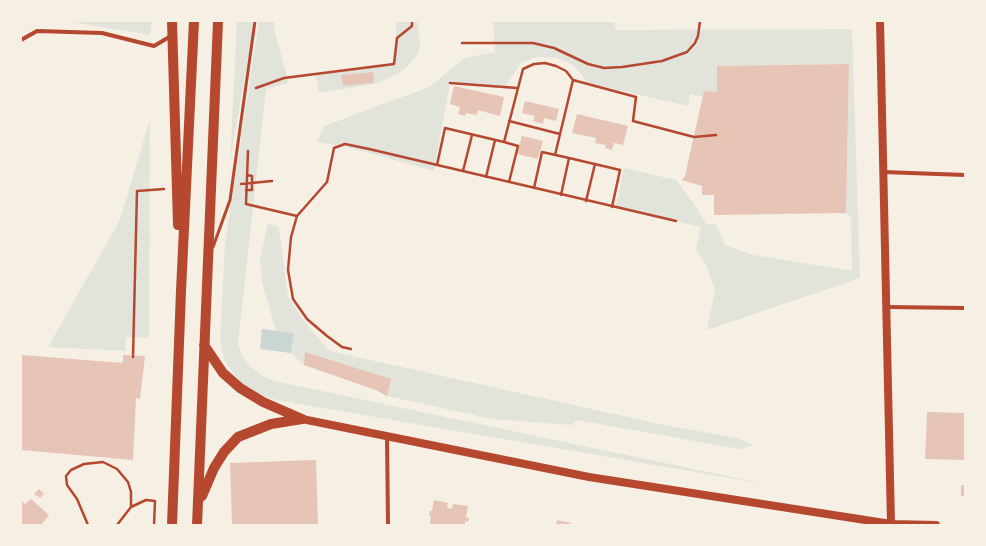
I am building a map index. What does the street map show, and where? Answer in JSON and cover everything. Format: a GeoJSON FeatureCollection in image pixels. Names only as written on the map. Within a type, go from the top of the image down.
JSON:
{"type":"FeatureCollection","features":[{"type":"Feature","properties":{"kind":"main road"},"geometry":{"type":"LineString","coordinates":[[172,21],[181,291]]}},
{"type":"Feature","properties":{"kind":"main road"},"geometry":{"type":"LineString","coordinates":[[172,525],[181,291],[194,21]]}},
{"type":"Feature","properties":{"kind":"main road"},"geometry":{"type":"LineString","coordinates":[[197,525],[218,21]]}},
{"type":"Feature","properties":{"kind":"main road"},"geometry":{"type":"LineString","coordinates":[[880,21],[882,172],[891,524]]}},
{"type":"Feature","properties":{"kind":"main road"},"geometry":{"type":"LineString","coordinates":[[204,345],[223,373],[240,388],[263,402],[302,419],[589,477],[891,524],[936,525]]}},
{"type":"Feature","properties":{"kind":"main road"},"geometry":{"type":"LineString","coordinates":[[198,508],[205,485],[214,468],[224,452],[238,437],[271,424],[302,419]]}},
{"type":"Feature","properties":{"kind":"street"},"geometry":{"type":"LineString","coordinates":[[21,40],[37,31],[102,33],[154,46],[172,36]]}},
{"type":"Feature","properties":{"kind":"street"},"geometry":{"type":"LineString","coordinates":[[882,172],[965,174]]}},
{"type":"Feature","properties":{"kind":"street"},"geometry":{"type":"LineString","coordinates":[[886,307],[965,308]]}},
{"type":"Feature","properties":{"kind":"street"},"geometry":{"type":"LineString","coordinates":[[387,437],[388,525]]}},
{"type":"Feature","properties":{"kind":"lane"},"geometry":{"type":"LineString","coordinates":[[209,258],[230,200],[256,21]]}},
{"type":"Feature","properties":{"kind":"path"},"geometry":{"type":"LineString","coordinates":[[254,94],[255,88],[284,78],[394,64],[397,38],[412,26],[412,21]]}},
{"type":"Feature","properties":{"kind":"path"},"geometry":{"type":"LineString","coordinates":[[462,43],[532,42],[554,48],[588,64],[604,68],[622,67],[662,61],[687,52],[695,43],[698,36],[700,21]]}},
{"type":"Feature","properties":{"kind":"path"},"geometry":{"type":"LineString","coordinates":[[504,142],[523,69],[534,64],[545,63],[556,66],[566,72],[573,80],[636,97],[633,122],[694,137],[716,135]]}},
{"type":"Feature","properties":{"kind":"path"},"geometry":{"type":"LineString","coordinates":[[555,155],[573,80]]}},
{"type":"Feature","properties":{"kind":"path"},"geometry":{"type":"LineString","coordinates":[[450,83],[517,88]]}},
{"type":"Feature","properties":{"kind":"path"},"geometry":{"type":"LineString","coordinates":[[509,121],[560,134]]}},
{"type":"Feature","properties":{"kind":"path"},"geometry":{"type":"LineString","coordinates":[[437,165],[445,128],[472,134],[518,146],[509,182]]}},
{"type":"Feature","properties":{"kind":"path"},"geometry":{"type":"LineString","coordinates":[[463,171],[472,134]]}},
{"type":"Feature","properties":{"kind":"path"},"geometry":{"type":"LineString","coordinates":[[486,177],[495,140]]}},
{"type":"Feature","properties":{"kind":"path"},"geometry":{"type":"LineString","coordinates":[[248,144],[246,204],[297,216]]}},
{"type":"Feature","properties":{"kind":"path"},"geometry":{"type":"LineString","coordinates":[[351,349],[342,347],[307,319],[294,299],[288,270],[290,237],[297,216],[327,182],[334,148],[345,144],[676,221]]}},
{"type":"Feature","properties":{"kind":"path"},"geometry":{"type":"LineString","coordinates":[[534,188],[542,152],[620,170],[612,207]]}},
{"type":"Feature","properties":{"kind":"path"},"geometry":{"type":"LineString","coordinates":[[561,195],[569,158]]}},
{"type":"Feature","properties":{"kind":"path"},"geometry":{"type":"LineString","coordinates":[[586,201],[595,164]]}},
{"type":"Feature","properties":{"kind":"path"},"geometry":{"type":"LineString","coordinates":[[246,190],[252,190],[252,176],[247,175]]}},
{"type":"Feature","properties":{"kind":"path"},"geometry":{"type":"LineString","coordinates":[[239,184],[272,181]]}},
{"type":"Feature","properties":{"kind":"path"},"geometry":{"type":"LineString","coordinates":[[133,357],[137,191],[169,189]]}},
{"type":"Feature","properties":{"kind":"path"},"geometry":{"type":"LineString","coordinates":[[88,525],[77,499],[67,485],[66,476],[71,470],[84,464],[103,462],[117,469],[128,482],[131,492],[131,507]]}},
{"type":"Feature","properties":{"kind":"path"},"geometry":{"type":"LineString","coordinates":[[117,525],[131,507],[146,500],[155,501],[154,525]]}},
{"type":"Feature","properties":{"kind":"shaded area"},"geometry":{"type":"Polygon","coordinates":[[[65,21],[152,21],[152,22],[150,35],[65,21]]]}},
{"type":"Feature","properties":{"kind":"shaded area"},"geometry":{"type":"Polygon","coordinates":[[[237,21],[253,21],[251,42],[230,162],[237,21]]]}},
{"type":"Feature","properties":{"kind":"shaded area"},"geometry":{"type":"Polygon","coordinates":[[[259,21],[274,21],[274,29],[289,83],[266,89],[238,344],[243,357],[250,366],[261,375],[274,381],[765,484],[282,401],[264,397],[242,385],[224,360],[220,339],[225,244],[259,21]]]}},
{"type":"Feature","properties":{"kind":"shaded area"},"geometry":{"type":"Polygon","coordinates":[[[395,21],[417,21],[420,47],[417,55],[410,64],[402,71],[379,83],[319,93],[316,75],[394,64],[397,38],[395,21]]]}},
{"type":"Feature","properties":{"kind":"shaded area"},"geometry":{"type":"Polygon","coordinates":[[[493,21],[614,21],[616,30],[852,29],[860,278],[707,330],[715,290],[707,267],[696,249],[701,227],[616,207],[624,168],[676,180],[697,208],[706,224],[716,224],[725,245],[753,255],[852,271],[851,217],[846,213],[849,64],[717,66],[717,92],[704,91],[703,97],[690,94],[688,106],[587,83],[579,71],[568,62],[556,58],[537,57],[521,63],[505,87],[450,83],[434,171],[351,148],[317,142],[324,126],[429,87],[465,58],[495,52],[493,21]]]}},
{"type":"Feature","properties":{"kind":"shaded area"},"geometry":{"type":"Polygon","coordinates":[[[150,119],[149,338],[126,337],[125,351],[48,347],[120,220],[150,119]]]}},
{"type":"Feature","properties":{"kind":"shaded area"},"geometry":{"type":"Polygon","coordinates":[[[268,223],[279,227],[288,297],[306,324],[330,351],[668,426],[738,438],[753,445],[741,449],[577,420],[571,425],[492,419],[387,396],[376,390],[304,365],[291,353],[294,333],[276,331],[262,282],[260,258],[268,223]]]}},
{"type":"Feature","properties":{"kind":"shaded area"},"geometry":{"type":"Polygon","coordinates":[[[262,329],[294,333],[291,353],[260,349],[262,329]]]}},
{"type":"Feature","properties":{"kind":"building"},"geometry":{"type":"Polygon","coordinates":[[[849,64],[846,213],[714,215],[714,195],[702,195],[702,186],[682,180],[685,176],[704,91],[717,92],[717,66],[849,64]]]}},
{"type":"Feature","properties":{"kind":"building"},"geometry":{"type":"Polygon","coordinates":[[[373,72],[374,83],[343,86],[341,75],[373,72]]]}},
{"type":"Feature","properties":{"kind":"building"},"geometry":{"type":"Polygon","coordinates":[[[454,86],[504,97],[500,116],[478,110],[477,115],[466,113],[465,116],[458,114],[460,107],[450,104],[454,86]]]}},
{"type":"Feature","properties":{"kind":"building"},"geometry":{"type":"Polygon","coordinates":[[[525,101],[559,109],[556,121],[544,118],[543,124],[533,121],[535,116],[522,113],[525,101]]]}},
{"type":"Feature","properties":{"kind":"building"},"geometry":{"type":"Polygon","coordinates":[[[577,114],[628,126],[623,145],[614,143],[612,150],[605,148],[606,145],[595,143],[596,138],[572,133],[577,114]]]}},
{"type":"Feature","properties":{"kind":"building"},"geometry":{"type":"Polygon","coordinates":[[[522,136],[543,141],[538,159],[517,154],[522,136]]]}},
{"type":"Feature","properties":{"kind":"building"},"geometry":{"type":"Polygon","coordinates":[[[305,352],[391,379],[387,396],[376,390],[304,365],[305,352]]]}},
{"type":"Feature","properties":{"kind":"building"},"geometry":{"type":"Polygon","coordinates":[[[21,355],[123,363],[123,355],[145,356],[140,399],[136,398],[133,460],[21,450],[21,355]]]}},
{"type":"Feature","properties":{"kind":"building"},"geometry":{"type":"Polygon","coordinates":[[[927,412],[965,413],[965,460],[925,459],[927,412]]]}},
{"type":"Feature","properties":{"kind":"building"},"geometry":{"type":"Polygon","coordinates":[[[316,460],[318,525],[232,525],[230,463],[316,460]]]}},
{"type":"Feature","properties":{"kind":"building"},"geometry":{"type":"Polygon","coordinates":[[[961,485],[965,485],[965,496],[961,496],[961,485]]]}},
{"type":"Feature","properties":{"kind":"building"},"geometry":{"type":"Polygon","coordinates":[[[39,489],[44,494],[40,498],[34,494],[39,489]]]}},
{"type":"Feature","properties":{"kind":"building"},"geometry":{"type":"Polygon","coordinates":[[[31,499],[49,515],[41,525],[21,525],[21,500],[25,504],[31,499]]]}},
{"type":"Feature","properties":{"kind":"building"},"geometry":{"type":"Polygon","coordinates":[[[434,500],[448,503],[447,508],[452,509],[453,504],[468,506],[466,517],[469,518],[468,522],[465,521],[465,525],[430,525],[431,516],[429,515],[430,511],[432,511],[434,500]]]}},
{"type":"Feature","properties":{"kind":"building"},"geometry":{"type":"Polygon","coordinates":[[[557,520],[571,523],[571,525],[556,525],[557,520]]]}}]}
